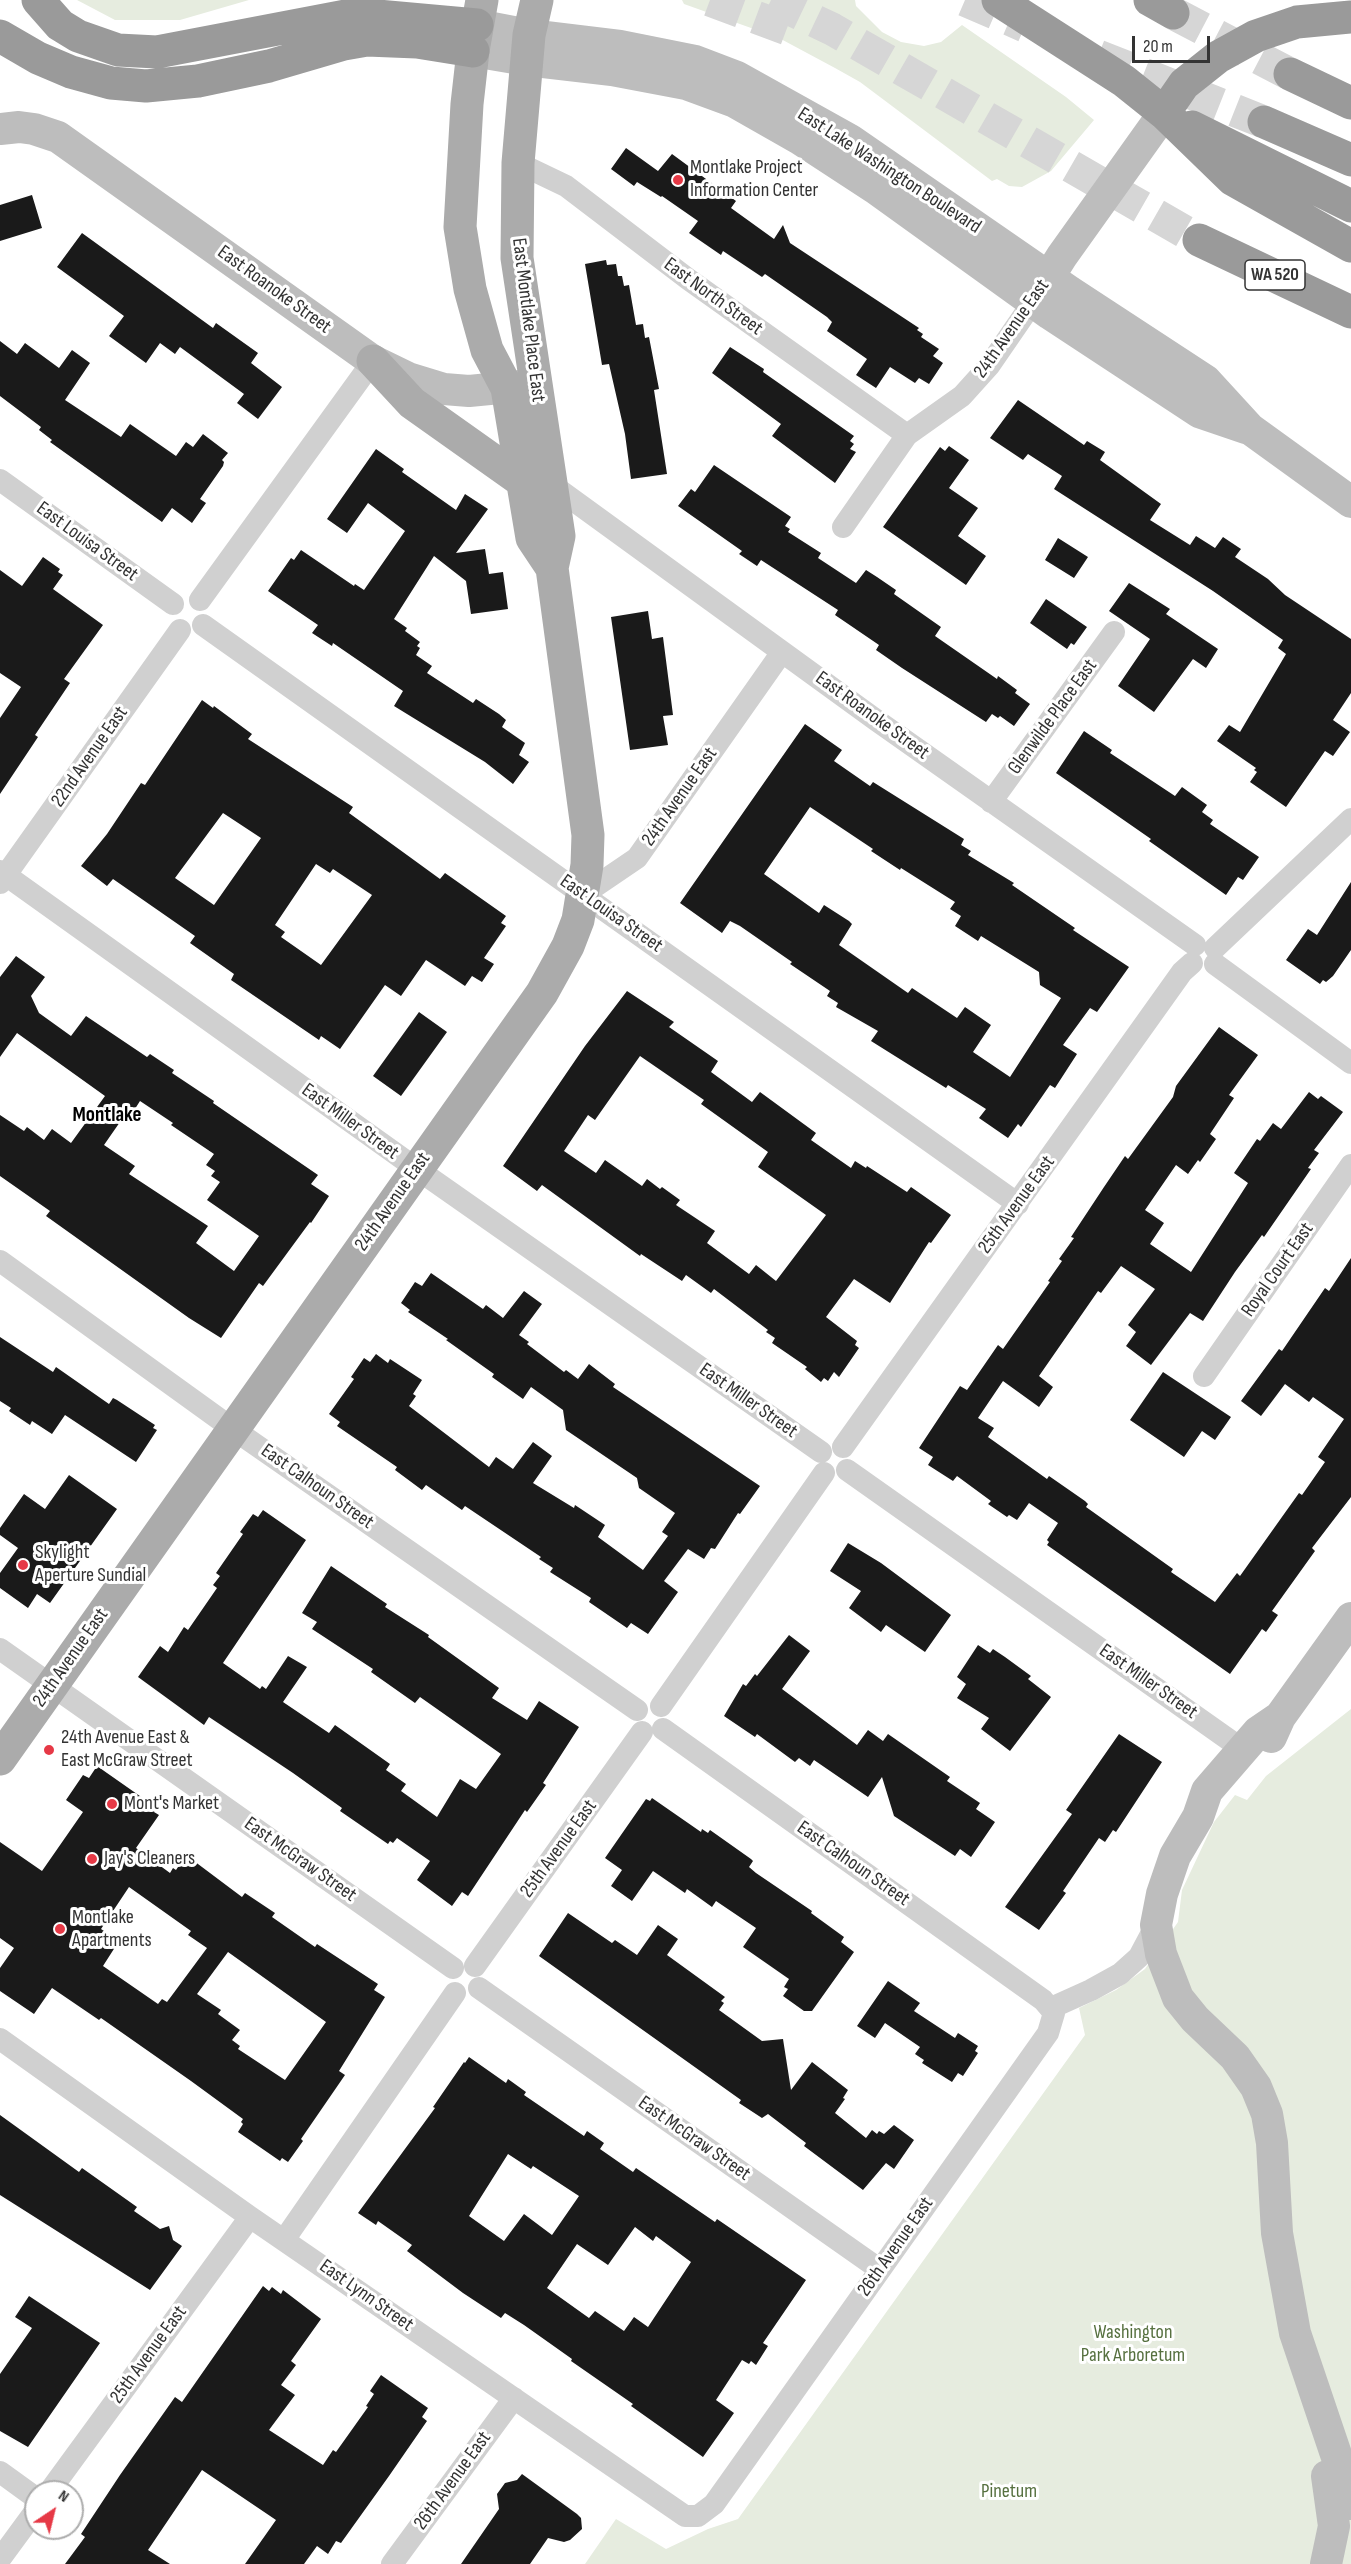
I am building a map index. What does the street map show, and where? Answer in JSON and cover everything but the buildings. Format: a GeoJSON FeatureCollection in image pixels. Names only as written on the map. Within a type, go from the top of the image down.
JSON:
{"type":"FeatureCollection","features":[{"type":"Feature","properties":{"kind":"highway"},"geometry":{"type":"LineString","coordinates":[[38,0],[60,25],[78,36],[118,50],[157,52],[356,14],[477,25]]}},
{"type":"Feature","properties":{"kind":"highway"},"geometry":{"type":"LineString","coordinates":[[998,0],[1124,81],[1164,113],[1232,179],[1351,246]]}},
{"type":"Feature","properties":{"kind":"highway"},"geometry":{"type":"LineString","coordinates":[[1164,113],[1184,84],[1218,57],[1256,36],[1297,22],[1351,17]]}},
{"type":"Feature","properties":{"kind":"highway"},"geometry":{"type":"LineString","coordinates":[[0,36],[38,58],[71,72],[111,83],[147,86],[198,81],[268,66],[344,44],[367,40],[417,42],[477,25]]}},
{"type":"Feature","properties":{"kind":"highway"},"geometry":{"type":"LineString","coordinates":[[1290,74],[1351,103]]}},
{"type":"Feature","properties":{"kind":"highway"},"geometry":{"type":"LineString","coordinates":[[1164,113],[1351,206]]}},
{"type":"Feature","properties":{"kind":"highway"},"geometry":{"type":"LineString","coordinates":[[1264,122],[1351,160]]}},
{"type":"Feature","properties":{"kind":"highway","name":"WA 520"},"geometry":{"type":"LineString","coordinates":[[1198,240],[1351,312]]}},
{"type":"Feature","properties":{"kind":"main road","name":"East Montlake Place East"},"geometry":{"type":"LineString","coordinates":[[537,0],[527,47],[518,163],[517,258],[521,386],[537,482],[532,538],[552,568],[588,835],[584,894]]}},
{"type":"Feature","properties":{"kind":"main road","name":"East Lake Washington Boulevard"},"geometry":{"type":"LineString","coordinates":[[477,25],[527,47],[612,70],[686,84],[735,102],[800,139],[1041,290],[1199,412],[1250,429],[1351,502]]}},
{"type":"Feature","properties":{"kind":"main road","name":"East Montlake Place East"},"geometry":{"type":"LineString","coordinates":[[477,25],[467,104],[460,227],[470,289],[487,350],[521,386]]}},
{"type":"Feature","properties":{"kind":"main road","name":"24th Avenue East"},"geometry":{"type":"LineString","coordinates":[[1041,290],[1164,113]]}},
{"type":"Feature","properties":{"kind":"main road","name":"East Roanoke Street"},"geometry":{"type":"LineString","coordinates":[[0,129],[19,127],[34,129],[58,137],[372,361],[408,378],[444,389],[482,391],[521,386]]}},
{"type":"Feature","properties":{"kind":"main road"},"geometry":{"type":"LineString","coordinates":[[372,361],[412,403],[537,482]]}},
{"type":"Feature","properties":{"kind":"main road","name":"24th Avenue East"},"geometry":{"type":"LineString","coordinates":[[0,1759],[556,970],[578,920],[584,894]]}},
{"type":"Feature","properties":{"kind":"main road"},"geometry":{"type":"LineString","coordinates":[[1198,1817],[1219,1800],[1270,1739],[1280,1717],[1351,1618]]}},
{"type":"Feature","properties":{"kind":"main road"},"geometry":{"type":"LineString","coordinates":[[1280,1717],[1258,1731],[1207,1791],[1198,1817],[1175,1856],[1162,1894],[1156,1925],[1161,1954],[1178,1998],[1195,2019],[1235,2057],[1256,2087],[1267,2114],[1272,2142],[1276,2233],[1293,2322],[1325,2425],[1321,2456],[1328,2479],[1345,2517],[1326,2564]]}},
{"type":"Feature","properties":{"kind":"main road"},"geometry":{"type":"LineString","coordinates":[[1325,2425],[1351,2451]]}},
{"type":"Feature","properties":{"kind":"street","name":"East North Street"},"geometry":{"type":"LineString","coordinates":[[518,163],[566,186],[688,279],[907,435]]}},
{"type":"Feature","properties":{"kind":"street","name":"24th Avenue East"},"geometry":{"type":"LineString","coordinates":[[843,527],[907,435],[962,396],[989,366],[1041,290]]}},
{"type":"Feature","properties":{"kind":"street"},"geometry":{"type":"LineString","coordinates":[[200,600],[372,361]]}},
{"type":"Feature","properties":{"kind":"street","name":"East Louisa Street"},"geometry":{"type":"LineString","coordinates":[[0,480],[173,604]]}},
{"type":"Feature","properties":{"kind":"street","name":"East Roanoke Street"},"geometry":{"type":"LineString","coordinates":[[537,482],[782,652],[1351,1063]]}},
{"type":"Feature","properties":{"kind":"street"},"geometry":{"type":"LineString","coordinates":[[187,595],[200,600],[206,608],[206,621],[203,625],[192,632],[175,627],[170,616],[173,604],[187,595]]}},
{"type":"Feature","properties":{"kind":"street","name":"East Louisa Street"},"geometry":{"type":"LineString","coordinates":[[203,625],[1018,1203]]}},
{"type":"Feature","properties":{"kind":"street","name":"22nd Avenue East"},"geometry":{"type":"LineString","coordinates":[[2,876],[180,630]]}},
{"type":"Feature","properties":{"kind":"street","name":"Glenwilde Place East"},"geometry":{"type":"LineString","coordinates":[[992,802],[1114,632]]}},
{"type":"Feature","properties":{"kind":"street","name":"24th Avenue East"},"geometry":{"type":"LineString","coordinates":[[584,894],[637,858],[782,652]]}},
{"type":"Feature","properties":{"kind":"street","name":"25th Avenue East"},"geometry":{"type":"LineString","coordinates":[[661,1706],[829,1457],[1018,1203],[1182,972],[1204,955],[1351,819]]}},
{"type":"Feature","properties":{"kind":"street","name":"East Miller Street"},"geometry":{"type":"LineString","coordinates":[[2,876],[829,1457],[838,1476],[847,1470],[1242,1749]]}},
{"type":"Feature","properties":{"kind":"street","name":"Royal Court East"},"geometry":{"type":"LineString","coordinates":[[1204,1376],[1351,1165]]}},
{"type":"Feature","properties":{"kind":"street","name":"East Calhoun Street"},"geometry":{"type":"LineString","coordinates":[[0,1261],[233,1429],[637,1710]]}},
{"type":"Feature","properties":{"kind":"street","name":"East McGraw Street"},"geometry":{"type":"LineString","coordinates":[[0,1649],[453,1968]]}},
{"type":"Feature","properties":{"kind":"street"},"geometry":{"type":"LineString","coordinates":[[645,1703],[661,1706],[667,1715],[653,1731],[634,1720],[637,1710],[645,1703]]}},
{"type":"Feature","properties":{"kind":"street","name":"25th Avenue East"},"geometry":{"type":"LineString","coordinates":[[476,1966],[653,1731]]}},
{"type":"Feature","properties":{"kind":"street","name":"East Calhoun Street"},"geometry":{"type":"LineString","coordinates":[[653,1731],[1047,2004]]}},
{"type":"Feature","properties":{"kind":"street"},"geometry":{"type":"LineString","coordinates":[[1047,2004],[1091,1990],[1120,1974],[1139,1957],[1156,1925]]}},
{"type":"Feature","properties":{"kind":"street"},"geometry":{"type":"LineString","coordinates":[[463,1962],[476,1966],[482,1974],[479,1988],[467,1996],[455,1993],[448,1981],[453,1968],[463,1962]]}},
{"type":"Feature","properties":{"kind":"street","name":"East McGraw Street"},"geometry":{"type":"LineString","coordinates":[[479,1988],[879,2269]]}},
{"type":"Feature","properties":{"kind":"street"},"geometry":{"type":"LineString","coordinates":[[284,2240],[455,1993]]}},
{"type":"Feature","properties":{"kind":"street","name":"26th Avenue East"},"geometry":{"type":"LineString","coordinates":[[729,2483],[1048,2033],[1054,2013],[1047,2004]]}},
{"type":"Feature","properties":{"kind":"street","name":"East Lynn Street"},"geometry":{"type":"LineString","coordinates":[[0,2039],[249,2217],[685,2516],[698,2516],[714,2504],[729,2483]]}},
{"type":"Feature","properties":{"kind":"street","name":"25th Avenue East"},"geometry":{"type":"LineString","coordinates":[[58,2480],[249,2217]]}},
{"type":"Feature","properties":{"kind":"street","name":"26th Avenue East"},"geometry":{"type":"LineString","coordinates":[[392,2564],[514,2398]]}},
{"type":"Feature","properties":{"kind":"street"},"geometry":{"type":"LineString","coordinates":[[0,2472],[24,2489]]}},
{"type":"Feature","properties":{"kind":"street"},"geometry":{"type":"LineString","coordinates":[[0,2559],[24,2526]]}},
{"type":"Feature","properties":{"kind":"green space"},"geometry":{"type":"Polygon","coordinates":[[[77,0],[249,0],[180,20],[115,20],[77,0]]]}},
{"type":"Feature","properties":{"kind":"green space"},"geometry":{"type":"Polygon","coordinates":[[[682,0],[855,0],[856,6],[882,32],[901,42],[924,46],[941,42],[962,25],[1066,97],[1094,120],[1051,171],[1022,187],[1009,186],[997,179],[992,181],[860,82],[779,38],[684,4],[682,0]]]}},
{"type":"Feature","properties":{"kind":"green space","name":"Washington Park Arboretum"},"geometry":{"type":"Polygon","coordinates":[[[1351,1709],[1351,2564],[585,2564],[616,2519],[666,2549],[708,2529],[738,2519],[1085,2035],[1079,2008],[1116,1990],[1145,1969],[1178,1922],[1182,1890],[1214,1822],[1235,1795],[1247,1800],[1266,1776],[1351,1709]]]}},
{"type":"Feature","properties":{"kind":"tunnel"},"geometry":{"type":"LineString","coordinates":[[710,0],[798,33]]}},
{"type":"Feature","properties":{"kind":"tunnel"},"geometry":{"type":"LineString","coordinates":[[771,0],[832,29],[1199,240]]}},
{"type":"Feature","properties":{"kind":"tunnel"},"geometry":{"type":"LineString","coordinates":[[965,0],[1025,26]]}},
{"type":"Feature","properties":{"kind":"tunnel"},"geometry":{"type":"LineString","coordinates":[[1173,13],[1290,74]]}},
{"type":"Feature","properties":{"kind":"tunnel"},"geometry":{"type":"LineString","coordinates":[[1098,56],[1264,122]]}},
{"type":"Feature","properties":{"kind":"place","name":"Montlake Project Information Center"},"geometry":{"type":"Point","coordinates":[678,180]}},
{"type":"Feature","properties":{"kind":"place","name":"Skylight Aperture Sundial"},"geometry":{"type":"Point","coordinates":[23,1565]}},
{"type":"Feature","properties":{"kind":"place","name":"24th Avenue East & East McGraw Street"},"geometry":{"type":"Point","coordinates":[49,1750]}},
{"type":"Feature","properties":{"kind":"place","name":"Mont's Market"},"geometry":{"type":"Point","coordinates":[112,1804]}},
{"type":"Feature","properties":{"kind":"place","name":"Jay's Cleaners"},"geometry":{"type":"Point","coordinates":[92,1859]}},
{"type":"Feature","properties":{"kind":"place","name":"Montlake Apartments"},"geometry":{"type":"Point","coordinates":[60,1929]}},
{"type":"Feature","properties":{"kind":"district","name":"Montlake"},"geometry":{"type":"Point","coordinates":[107,1116]}},
{"type":"Feature","properties":{"kind":"park label","name":"Pinetum"},"geometry":{"type":"Point","coordinates":[1009,2492]}}]}
